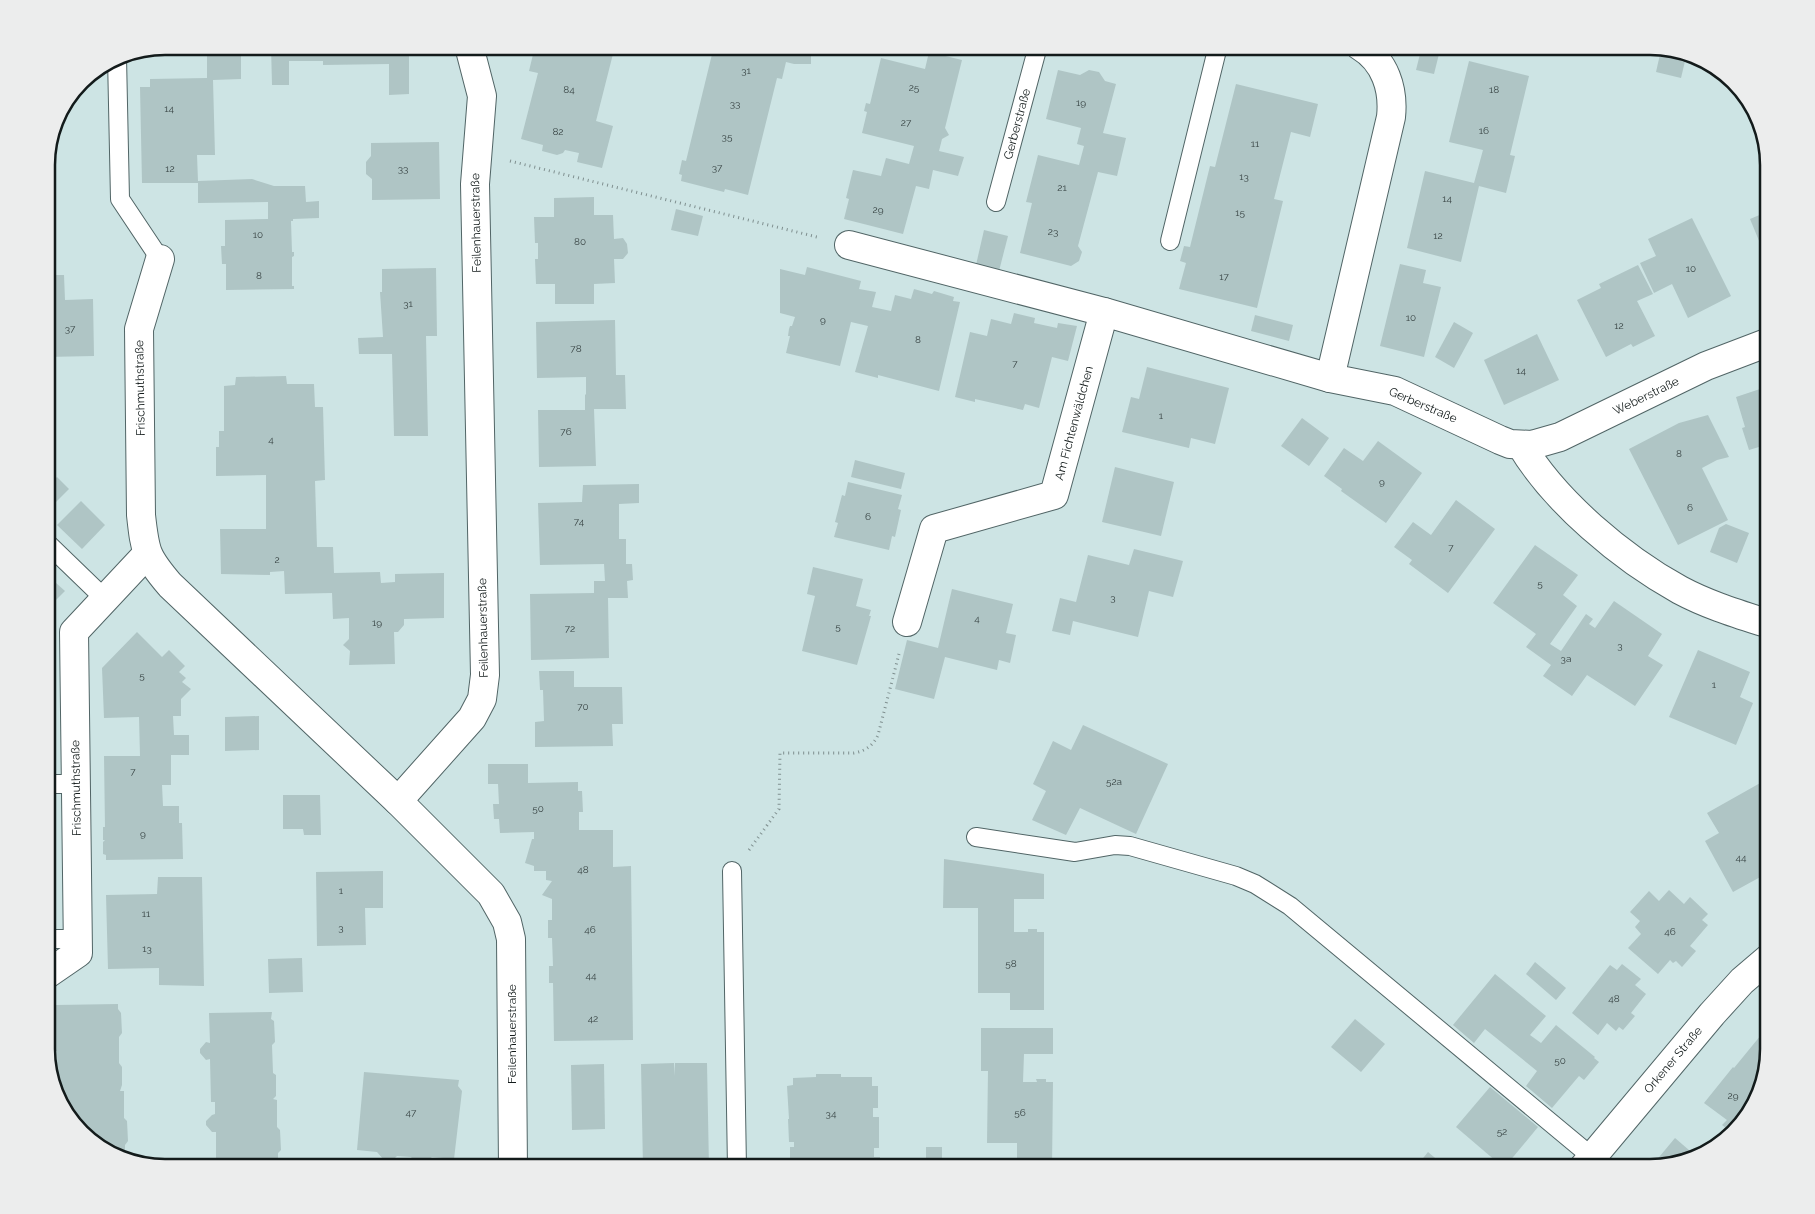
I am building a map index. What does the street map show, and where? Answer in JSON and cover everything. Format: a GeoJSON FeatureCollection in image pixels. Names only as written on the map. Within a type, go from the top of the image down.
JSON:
{"type":"FeatureCollection","features":[{"type":"Feature","properties":{"kind":"street","name":"Feilenhauerstraße"},"geometry":{"type":"LineString","coordinates":[[472,55],[482,96],[475,184],[484,688],[478,709],[472,718],[398,801],[480,881],[496,900],[507,922],[511,939],[513,1159]]}},
{"type":"Feature","properties":{"kind":"street"},"geometry":{"type":"LineString","coordinates":[[849,245],[1104,312],[1330,378],[1393,104],[1392,91],[1383,70],[1372,55]]}},
{"type":"Feature","properties":{"kind":"street","name":"Frischmuthstraße"},"geometry":{"type":"LineString","coordinates":[[160,259],[139,329],[141,515],[144,545],[147,554],[153,565],[175,590],[398,801]]}},
{"type":"Feature","properties":{"kind":"street","name":"Am Fichtenwäldchen"},"geometry":{"type":"LineString","coordinates":[[907,622],[934,529],[1054,494],[1104,312]]}},
{"type":"Feature","properties":{"kind":"street","name":"Weberstraße"},"geometry":{"type":"LineString","coordinates":[[1521,445],[1560,437],[1706,366],[1760,345]]}},
{"type":"Feature","properties":{"kind":"street","name":"Gerberstraße"},"geometry":{"type":"LineString","coordinates":[[1330,378],[1396,391],[1500,440],[1521,445]]}},
{"type":"Feature","properties":{"kind":"street"},"geometry":{"type":"LineString","coordinates":[[1521,445],[1540,474],[1565,502],[1635,560],[1693,596],[1717,607],[1760,621]]}},
{"type":"Feature","properties":{"kind":"street","name":"Frischmuthstraße"},"geometry":{"type":"LineString","coordinates":[[55,969],[78,953],[74,632],[147,554]]}},
{"type":"Feature","properties":{"kind":"street","name":"Orkener Straße"},"geometry":{"type":"LineString","coordinates":[[1591,1159],[1712,1014],[1742,981],[1760,966]]}},
{"type":"Feature","properties":{"kind":"lane","name":"Gerberstraße"},"geometry":{"type":"LineString","coordinates":[[996,202],[1036,55]]}},
{"type":"Feature","properties":{"kind":"lane"},"geometry":{"type":"LineString","coordinates":[[1170,241],[1216,55]]}},
{"type":"Feature","properties":{"kind":"lane","name":"Frischmuthstraße"},"geometry":{"type":"LineString","coordinates":[[117,66],[120,199],[160,259]]}},
{"type":"Feature","properties":{"kind":"lane"},"geometry":{"type":"LineString","coordinates":[[55,551],[105,599]]}},
{"type":"Feature","properties":{"kind":"lane"},"geometry":{"type":"LineString","coordinates":[[55,784],[76,784]]}},
{"type":"Feature","properties":{"kind":"lane"},"geometry":{"type":"LineString","coordinates":[[976,837],[1074,852],[1124,844],[1213,868],[1255,884],[1290,906],[1585,1159]]}},
{"type":"Feature","properties":{"kind":"lane"},"geometry":{"type":"LineString","coordinates":[[732,872],[737,1159]]}},
{"type":"Feature","properties":{"kind":"lane"},"geometry":{"type":"LineString","coordinates":[[55,938],[78,939]]}},
{"type":"Feature","properties":{"kind":"path"},"geometry":{"type":"LineString","coordinates":[[476,153],[849,245]]}},
{"type":"Feature","properties":{"kind":"path"},"geometry":{"type":"LineString","coordinates":[[732,872],[779,809],[780,754],[854,753],[868,748],[874,742],[878,735],[907,622]]}},
{"type":"Feature","properties":{"kind":"building"},"geometry":{"type":"Polygon","coordinates":[[[207,55],[241,55],[241,79],[213,80],[215,155],[197,155],[198,181],[252,179],[274,186],[305,186],[306,202],[319,201],[319,218],[293,219],[291,221],[292,252],[294,252],[292,257],[292,286],[294,286],[294,289],[226,290],[226,264],[222,264],[221,246],[225,246],[225,220],[268,219],[268,202],[198,203],[198,183],[142,183],[140,87],[150,87],[150,79],[207,78],[207,55]]]}},
{"type":"Feature","properties":{"kind":"building"},"geometry":{"type":"Polygon","coordinates":[[[271,55],[409,55],[409,94],[389,95],[389,64],[323,65],[323,61],[289,61],[289,85],[272,85],[271,55]]]}},
{"type":"Feature","properties":{"kind":"building"},"geometry":{"type":"Polygon","coordinates":[[[533,55],[613,55],[596,121],[613,126],[602,168],[577,162],[579,153],[565,150],[557,155],[542,151],[543,145],[521,139],[538,73],[529,71],[533,55]]]}},
{"type":"Feature","properties":{"kind":"building"},"geometry":{"type":"Polygon","coordinates":[[[712,55],[811,55],[811,64],[786,62],[782,79],[777,78],[748,195],[725,189],[724,192],[681,181],[682,175],[679,174],[682,160],[686,161],[712,55]]]}},
{"type":"Feature","properties":{"kind":"building"},"geometry":{"type":"Polygon","coordinates":[[[928,55],[941,55],[962,60],[945,128],[949,135],[942,139],[939,151],[964,157],[958,176],[933,170],[929,189],[916,186],[903,234],[844,219],[849,199],[846,198],[853,170],[881,176],[886,158],[909,164],[914,146],[862,133],[867,112],[864,111],[866,103],[870,104],[881,58],[925,69],[928,55]]]}},
{"type":"Feature","properties":{"kind":"building"},"geometry":{"type":"Polygon","coordinates":[[[1420,55],[1439,55],[1434,74],[1416,70],[1420,55]]]}},
{"type":"Feature","properties":{"kind":"building"},"geometry":{"type":"Polygon","coordinates":[[[1660,56],[1685,61],[1681,78],[1656,72],[1660,56]]]}},
{"type":"Feature","properties":{"kind":"building"},"geometry":{"type":"Polygon","coordinates":[[[1469,61],[1529,76],[1510,155],[1515,156],[1506,193],[1479,186],[1461,262],[1407,248],[1425,171],[1474,183],[1483,150],[1449,142],[1469,61]]]}},
{"type":"Feature","properties":{"kind":"building"},"geometry":{"type":"Polygon","coordinates":[[[1058,70],[1080,75],[1089,70],[1099,72],[1105,81],[1116,84],[1103,133],[1126,138],[1117,176],[1098,172],[1078,246],[1082,252],[1079,261],[1071,266],[1020,253],[1032,203],[1026,202],[1038,155],[1079,165],[1084,146],[1077,144],[1081,128],[1046,119],[1058,70]]]}},
{"type":"Feature","properties":{"kind":"building"},"geometry":{"type":"Polygon","coordinates":[[[1236,84],[1318,104],[1310,137],[1291,132],[1274,199],[1283,201],[1257,308],[1179,289],[1186,263],[1180,261],[1184,246],[1190,247],[1210,166],[1215,167],[1236,84]]]}},
{"type":"Feature","properties":{"kind":"building"},"geometry":{"type":"Polygon","coordinates":[[[439,142],[440,199],[372,200],[372,179],[366,174],[366,162],[371,156],[371,143],[439,142]]]}},
{"type":"Feature","properties":{"kind":"building"},"geometry":{"type":"Polygon","coordinates":[[[594,197],[594,215],[613,215],[614,239],[623,238],[627,244],[628,253],[623,259],[614,259],[615,283],[594,284],[594,304],[555,304],[555,284],[536,284],[535,259],[538,259],[538,243],[535,243],[534,217],[554,217],[554,198],[594,197]]]}},
{"type":"Feature","properties":{"kind":"building"},"geometry":{"type":"Polygon","coordinates":[[[676,209],[703,216],[698,236],[671,230],[676,209]]]}},
{"type":"Feature","properties":{"kind":"building"},"geometry":{"type":"Polygon","coordinates":[[[1760,215],[1760,243],[1750,219],[1760,215]]]}},
{"type":"Feature","properties":{"kind":"building"},"geometry":{"type":"Polygon","coordinates":[[[1692,218],[1731,296],[1688,318],[1672,284],[1654,293],[1640,263],[1656,256],[1648,239],[1692,218]]]}},
{"type":"Feature","properties":{"kind":"building"},"geometry":{"type":"Polygon","coordinates":[[[984,230],[1008,236],[999,271],[976,265],[984,230]]]}},
{"type":"Feature","properties":{"kind":"building"},"geometry":{"type":"Polygon","coordinates":[[[1400,264],[1426,270],[1423,283],[1441,287],[1424,357],[1380,346],[1400,264]]]}},
{"type":"Feature","properties":{"kind":"building"},"geometry":{"type":"Polygon","coordinates":[[[1638,265],[1653,294],[1637,301],[1655,336],[1633,347],[1631,344],[1606,357],[1577,300],[1601,288],[1599,284],[1638,265]]]}},
{"type":"Feature","properties":{"kind":"building"},"geometry":{"type":"Polygon","coordinates":[[[807,267],[861,281],[859,289],[876,292],[872,307],[891,311],[895,295],[911,299],[914,289],[932,294],[934,291],[954,297],[953,301],[960,302],[939,391],[878,375],[878,378],[855,372],[868,326],[851,322],[840,366],[786,353],[790,336],[788,336],[789,329],[795,317],[780,313],[780,269],[805,275],[807,267]]]}},
{"type":"Feature","properties":{"kind":"building"},"geometry":{"type":"Polygon","coordinates":[[[436,268],[437,336],[426,336],[428,436],[394,436],[392,354],[359,354],[358,338],[383,337],[380,292],[382,292],[382,269],[436,268]]]}},
{"type":"Feature","properties":{"kind":"building"},"geometry":{"type":"Polygon","coordinates":[[[55,275],[64,275],[65,300],[93,299],[94,356],[55,357],[55,275]]]}},
{"type":"Feature","properties":{"kind":"building"},"geometry":{"type":"Polygon","coordinates":[[[1014,313],[1035,318],[1034,323],[1057,328],[1058,323],[1077,326],[1068,361],[1052,357],[1039,408],[1025,404],[1023,410],[975,399],[975,402],[955,397],[970,332],[987,336],[991,319],[1011,324],[1014,313]]]}},
{"type":"Feature","properties":{"kind":"building"},"geometry":{"type":"Polygon","coordinates":[[[1255,315],[1293,325],[1289,341],[1251,331],[1255,315]]]}},
{"type":"Feature","properties":{"kind":"building"},"geometry":{"type":"Polygon","coordinates":[[[615,320],[616,375],[625,375],[626,409],[594,409],[596,466],[539,467],[538,410],[585,410],[586,377],[537,378],[536,322],[615,320]]]}},
{"type":"Feature","properties":{"kind":"building"},"geometry":{"type":"Polygon","coordinates":[[[1454,322],[1473,333],[1454,368],[1435,357],[1454,322]]]}},
{"type":"Feature","properties":{"kind":"building"},"geometry":{"type":"Polygon","coordinates":[[[1537,334],[1559,380],[1504,405],[1484,360],[1537,334]]]}},
{"type":"Feature","properties":{"kind":"building"},"geometry":{"type":"Polygon","coordinates":[[[1147,367],[1229,388],[1215,444],[1191,438],[1189,448],[1122,432],[1131,397],[1139,399],[1147,367]]]}},
{"type":"Feature","properties":{"kind":"building"},"geometry":{"type":"Polygon","coordinates":[[[286,376],[287,384],[314,384],[315,407],[323,407],[325,480],[315,481],[317,547],[333,547],[334,573],[380,572],[381,583],[395,582],[395,574],[444,573],[444,618],[404,619],[404,625],[398,632],[394,632],[395,664],[349,665],[350,651],[343,645],[349,639],[349,618],[333,619],[332,593],[285,594],[284,571],[270,572],[270,575],[221,574],[220,529],[266,529],[266,475],[216,476],[216,447],[219,447],[219,431],[224,431],[224,386],[235,385],[236,377],[286,376]]]}},
{"type":"Feature","properties":{"kind":"building"},"geometry":{"type":"Polygon","coordinates":[[[1760,389],[1760,447],[1749,450],[1742,428],[1745,427],[1736,397],[1760,389]]]}},
{"type":"Feature","properties":{"kind":"building"},"geometry":{"type":"Polygon","coordinates":[[[1708,415],[1729,457],[1717,460],[1702,468],[1728,520],[1678,545],[1629,449],[1679,423],[1708,415]]]}},
{"type":"Feature","properties":{"kind":"building"},"geometry":{"type":"Polygon","coordinates":[[[1302,418],[1329,438],[1309,466],[1281,446],[1302,418]]]}},
{"type":"Feature","properties":{"kind":"building"},"geometry":{"type":"Polygon","coordinates":[[[1378,441],[1422,473],[1386,523],[1341,491],[1342,489],[1324,476],[1344,448],[1363,461],[1378,441]]]}},
{"type":"Feature","properties":{"kind":"building"},"geometry":{"type":"Polygon","coordinates":[[[855,460],[905,473],[901,489],[851,477],[855,460]]]}},
{"type":"Feature","properties":{"kind":"building"},"geometry":{"type":"Polygon","coordinates":[[[1115,467],[1174,482],[1161,536],[1102,522],[1115,467]]]}},
{"type":"Feature","properties":{"kind":"building"},"geometry":{"type":"Polygon","coordinates":[[[57,477],[69,489],[55,503],[55,479],[57,477]]]}},
{"type":"Feature","properties":{"kind":"building"},"geometry":{"type":"Polygon","coordinates":[[[848,482],[902,495],[898,509],[901,510],[895,537],[892,536],[889,550],[834,537],[838,523],[835,522],[842,495],[845,496],[848,482]]]}},
{"type":"Feature","properties":{"kind":"building"},"geometry":{"type":"Polygon","coordinates":[[[639,484],[639,503],[619,504],[619,539],[626,539],[626,564],[632,564],[633,580],[627,581],[628,598],[608,598],[609,658],[531,660],[530,594],[594,593],[594,581],[605,581],[604,564],[540,565],[538,503],[582,502],[583,485],[639,484]]]}},
{"type":"Feature","properties":{"kind":"building"},"geometry":{"type":"Polygon","coordinates":[[[1456,500],[1495,529],[1448,593],[1409,564],[1412,560],[1394,547],[1413,522],[1431,535],[1456,500]]]}},
{"type":"Feature","properties":{"kind":"building"},"geometry":{"type":"Polygon","coordinates":[[[81,501],[105,525],[82,549],[57,525],[81,501]]]}},
{"type":"Feature","properties":{"kind":"building"},"geometry":{"type":"Polygon","coordinates":[[[1726,524],[1749,533],[1737,563],[1710,552],[1719,528],[1726,524]]]}},
{"type":"Feature","properties":{"kind":"building"},"geometry":{"type":"Polygon","coordinates":[[[1535,545],[1578,575],[1563,595],[1577,606],[1550,644],[1561,651],[1586,614],[1593,619],[1589,624],[1595,628],[1614,601],[1662,634],[1648,656],[1663,665],[1635,706],[1587,675],[1572,696],[1543,676],[1551,665],[1526,647],[1536,634],[1493,603],[1535,545]]]}},
{"type":"Feature","properties":{"kind":"building"},"geometry":{"type":"Polygon","coordinates":[[[1134,549],[1183,561],[1173,597],[1149,591],[1138,637],[1073,621],[1070,635],[1052,631],[1060,598],[1076,602],[1088,555],[1129,565],[1134,549]]]}},
{"type":"Feature","properties":{"kind":"building"},"geometry":{"type":"Polygon","coordinates":[[[813,567],[863,579],[856,606],[871,610],[869,616],[871,616],[857,665],[802,651],[815,596],[807,594],[813,567]]]}},
{"type":"Feature","properties":{"kind":"building"},"geometry":{"type":"Polygon","coordinates":[[[55,582],[65,591],[55,601],[55,582]]]}},
{"type":"Feature","properties":{"kind":"building"},"geometry":{"type":"Polygon","coordinates":[[[952,589],[1013,604],[1006,633],[1016,635],[1010,663],[999,660],[997,670],[945,657],[934,699],[895,689],[907,640],[938,648],[952,589]]]}},
{"type":"Feature","properties":{"kind":"building"},"geometry":{"type":"Polygon","coordinates":[[[137,632],[162,657],[169,650],[185,666],[179,672],[186,678],[182,682],[191,689],[181,699],[181,716],[173,716],[174,735],[189,735],[189,755],[171,755],[171,785],[162,785],[163,806],[179,806],[179,823],[182,823],[183,859],[106,860],[106,855],[103,854],[103,842],[105,840],[103,840],[103,827],[105,827],[104,756],[140,756],[139,717],[104,718],[102,668],[137,632]]]}},
{"type":"Feature","properties":{"kind":"building"},"geometry":{"type":"Polygon","coordinates":[[[1698,650],[1750,672],[1740,697],[1753,703],[1736,745],[1669,717],[1698,650]]]}},
{"type":"Feature","properties":{"kind":"building"},"geometry":{"type":"Polygon","coordinates":[[[539,671],[574,671],[574,687],[622,687],[623,724],[612,724],[613,746],[535,747],[535,722],[544,721],[543,690],[540,690],[539,671]]]}},
{"type":"Feature","properties":{"kind":"building"},"geometry":{"type":"Polygon","coordinates":[[[259,716],[259,750],[225,751],[225,717],[259,716]]]}},
{"type":"Feature","properties":{"kind":"building"},"geometry":{"type":"Polygon","coordinates":[[[1083,725],[1168,764],[1136,834],[1080,808],[1066,835],[1032,820],[1046,791],[1033,784],[1053,741],[1071,750],[1083,725]]]}},
{"type":"Feature","properties":{"kind":"building"},"geometry":{"type":"Polygon","coordinates":[[[488,764],[528,764],[528,783],[578,782],[578,791],[582,791],[583,812],[579,812],[579,830],[613,830],[613,867],[631,866],[633,1040],[554,1041],[553,983],[549,983],[549,966],[553,966],[552,938],[548,938],[548,920],[552,920],[552,899],[542,895],[552,881],[546,880],[546,871],[534,871],[534,866],[525,863],[532,839],[534,839],[534,832],[500,833],[499,819],[494,819],[493,804],[499,804],[498,784],[488,784],[488,764]]]}},
{"type":"Feature","properties":{"kind":"building"},"geometry":{"type":"Polygon","coordinates":[[[1760,783],[1760,877],[1733,892],[1705,841],[1719,833],[1707,813],[1760,783]]]}},
{"type":"Feature","properties":{"kind":"building"},"geometry":{"type":"Polygon","coordinates":[[[283,795],[320,795],[321,835],[304,835],[303,829],[283,829],[283,795]]]}},
{"type":"Feature","properties":{"kind":"building"},"geometry":{"type":"Polygon","coordinates":[[[944,859],[1044,874],[1044,899],[1014,899],[1014,932],[1028,932],[1028,929],[1037,929],[1037,932],[1044,932],[1044,1010],[1010,1010],[1010,993],[978,993],[978,908],[943,908],[944,859]]]}},
{"type":"Feature","properties":{"kind":"building"},"geometry":{"type":"Polygon","coordinates":[[[383,871],[383,908],[365,908],[366,945],[317,946],[316,872],[383,871]]]}},
{"type":"Feature","properties":{"kind":"building"},"geometry":{"type":"Polygon","coordinates":[[[158,877],[202,877],[204,986],[159,985],[159,968],[108,969],[106,895],[157,894],[158,877]]]}},
{"type":"Feature","properties":{"kind":"building"},"geometry":{"type":"Polygon","coordinates":[[[1669,890],[1684,904],[1690,897],[1708,914],[1702,920],[1708,925],[1690,946],[1696,951],[1682,967],[1676,961],[1673,963],[1670,960],[1658,974],[1628,948],[1641,934],[1635,927],[1640,921],[1630,912],[1649,891],[1659,901],[1669,890]]]}},
{"type":"Feature","properties":{"kind":"building"},"geometry":{"type":"Polygon","coordinates":[[[302,958],[303,992],[269,993],[268,959],[302,958]]]}},
{"type":"Feature","properties":{"kind":"building"},"geometry":{"type":"Polygon","coordinates":[[[1535,962],[1566,988],[1556,1000],[1526,974],[1535,962]]]}},
{"type":"Feature","properties":{"kind":"building"},"geometry":{"type":"Polygon","coordinates":[[[1622,964],[1641,979],[1635,985],[1646,994],[1631,1013],[1635,1016],[1623,1030],[1619,1027],[1616,1031],[1607,1023],[1598,1035],[1572,1013],[1610,965],[1617,970],[1622,964]]]}},
{"type":"Feature","properties":{"kind":"building"},"geometry":{"type":"Polygon","coordinates":[[[1495,974],[1546,1016],[1530,1035],[1541,1043],[1556,1025],[1599,1062],[1584,1080],[1579,1076],[1552,1108],[1526,1086],[1537,1071],[1485,1029],[1474,1043],[1453,1025],[1495,974]]]}},
{"type":"Feature","properties":{"kind":"building"},"geometry":{"type":"Polygon","coordinates":[[[118,1004],[118,1009],[121,1013],[122,1033],[119,1037],[119,1063],[122,1067],[120,1091],[124,1091],[124,1118],[127,1121],[128,1141],[125,1145],[125,1151],[117,1148],[93,1132],[82,1121],[63,1091],[57,1072],[57,1051],[55,1051],[56,1005],[118,1004]]]}},
{"type":"Feature","properties":{"kind":"building"},"geometry":{"type":"Polygon","coordinates":[[[272,1012],[271,1019],[274,1021],[275,1042],[272,1045],[273,1073],[276,1075],[276,1096],[273,1099],[277,1100],[277,1127],[280,1130],[281,1150],[278,1153],[278,1159],[216,1159],[216,1132],[212,1132],[206,1125],[206,1121],[215,1114],[215,1102],[211,1102],[210,1059],[206,1060],[200,1053],[200,1049],[206,1042],[210,1043],[209,1013],[272,1012]]]}},
{"type":"Feature","properties":{"kind":"building"},"geometry":{"type":"Polygon","coordinates":[[[1355,1019],[1385,1044],[1361,1072],[1331,1047],[1355,1019]]]}},
{"type":"Feature","properties":{"kind":"building"},"geometry":{"type":"Polygon","coordinates":[[[981,1028],[1053,1028],[1053,1054],[1024,1054],[1023,1082],[1037,1082],[1036,1079],[1046,1079],[1046,1082],[1053,1082],[1052,1159],[1017,1159],[1017,1143],[987,1143],[988,1071],[981,1071],[981,1028]]]}},
{"type":"Feature","properties":{"kind":"building"},"geometry":{"type":"Polygon","coordinates":[[[1760,1036],[1760,1056],[1754,1084],[1741,1110],[1726,1128],[1722,1125],[1727,1120],[1704,1103],[1760,1036]]]}},
{"type":"Feature","properties":{"kind":"building"},"geometry":{"type":"Polygon","coordinates":[[[674,1063],[674,1076],[675,1063],[707,1063],[709,1159],[643,1159],[641,1064],[674,1063]]]}},
{"type":"Feature","properties":{"kind":"building"},"geometry":{"type":"Polygon","coordinates":[[[604,1064],[605,1129],[572,1130],[571,1065],[604,1064]]]}},
{"type":"Feature","properties":{"kind":"building"},"geometry":{"type":"Polygon","coordinates":[[[364,1072],[459,1080],[458,1086],[462,1091],[454,1159],[432,1157],[429,1159],[413,1159],[411,1157],[397,1156],[394,1159],[383,1159],[377,1152],[357,1150],[364,1072]]]}},
{"type":"Feature","properties":{"kind":"building"},"geometry":{"type":"Polygon","coordinates":[[[816,1074],[841,1074],[841,1077],[872,1077],[872,1086],[878,1086],[878,1108],[873,1108],[873,1117],[879,1117],[879,1148],[874,1148],[874,1157],[880,1157],[880,1159],[790,1159],[790,1147],[794,1147],[794,1142],[789,1142],[787,1086],[793,1085],[793,1078],[816,1077],[816,1074]]]}},
{"type":"Feature","properties":{"kind":"building"},"geometry":{"type":"Polygon","coordinates":[[[1490,1087],[1538,1127],[1511,1159],[1493,1159],[1456,1127],[1490,1087]]]}},
{"type":"Feature","properties":{"kind":"building"},"geometry":{"type":"Polygon","coordinates":[[[1675,1138],[1690,1151],[1671,1157],[1658,1159],[1675,1138]]]}},
{"type":"Feature","properties":{"kind":"building"},"geometry":{"type":"Polygon","coordinates":[[[926,1147],[942,1147],[942,1159],[926,1159],[926,1147]]]}},
{"type":"Feature","properties":{"kind":"building"},"geometry":{"type":"Polygon","coordinates":[[[1428,1152],[1436,1159],[1422,1159],[1428,1152]]]}}]}
